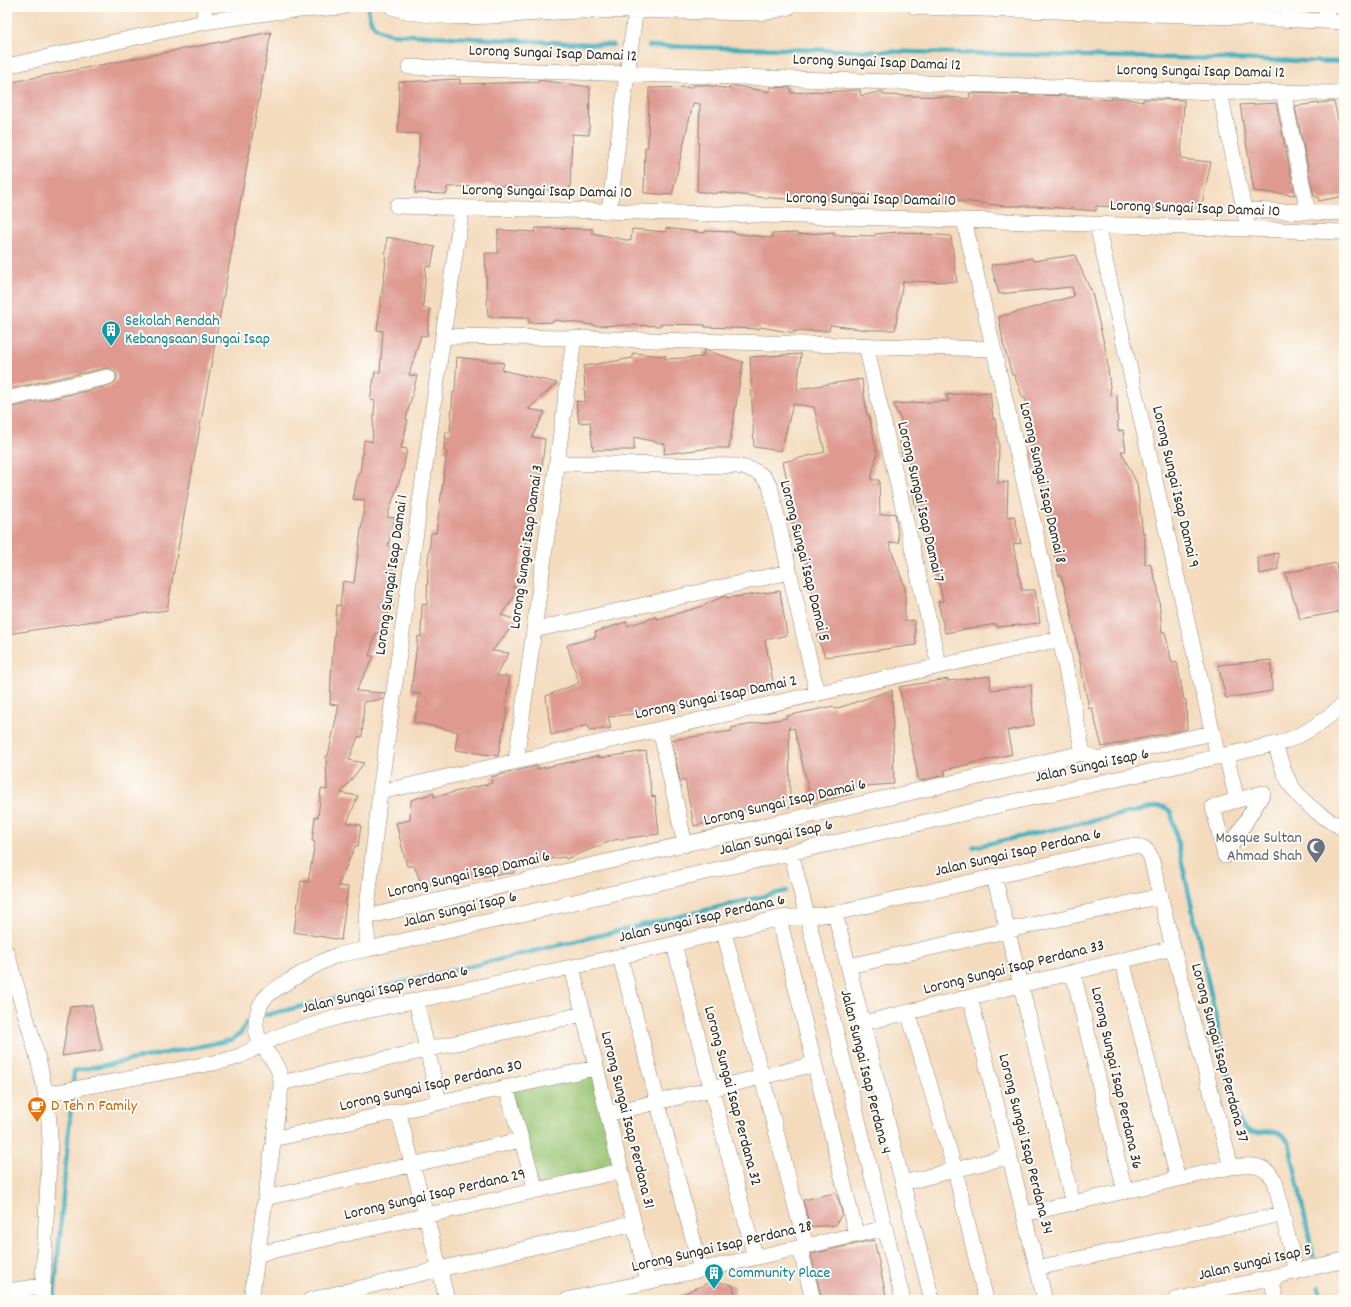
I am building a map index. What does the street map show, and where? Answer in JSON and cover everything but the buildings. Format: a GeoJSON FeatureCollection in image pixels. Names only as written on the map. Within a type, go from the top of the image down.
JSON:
{"type":"FeatureCollection","features":[{"type":"Feature","properties":{"kind":"street"},"geometry":{"type":"LineString","coordinates":[[7,66],[205,14],[274,12],[342,7]]}},
{"type":"Feature","properties":{"kind":"street"},"geometry":{"type":"LineString","coordinates":[[392,7],[420,14],[454,16],[493,11],[636,9],[755,13],[782,8]]}},
{"type":"Feature","properties":{"kind":"street"},"geometry":{"type":"LineString","coordinates":[[915,7],[1327,14],[1344,22]]}},
{"type":"Feature","properties":{"kind":"street"},"geometry":{"type":"LineString","coordinates":[[610,211],[636,9]]}},
{"type":"Feature","properties":{"kind":"street","name":"Lorong Sungai Isap Damai 12"},"geometry":{"type":"LineString","coordinates":[[409,67],[1220,92],[1283,92],[1343,96]]}},
{"type":"Feature","properties":{"kind":"street"},"geometry":{"type":"LineString","coordinates":[[1220,92],[1248,229]]}},
{"type":"Feature","properties":{"kind":"street"},"geometry":{"type":"LineString","coordinates":[[1283,92],[1308,212]]}},
{"type":"Feature","properties":{"kind":"street","name":"Lorong Sungai Isap Damai 10"},"geometry":{"type":"LineString","coordinates":[[397,206],[964,220],[1344,232]]}},
{"type":"Feature","properties":{"kind":"street","name":"Lorong Sungai Isap Damai 1"},"geometry":{"type":"LineString","coordinates":[[368,949],[366,917],[380,792],[462,208]]}},
{"type":"Feature","properties":{"kind":"street"},"geometry":{"type":"LineString","coordinates":[[1244,210],[1344,213]]}},
{"type":"Feature","properties":{"kind":"street","name":"Lorong Sungai Isap Damai 8"},"geometry":{"type":"LineString","coordinates":[[964,220],[1060,639],[1083,754]]}},
{"type":"Feature","properties":{"kind":"street","name":"Lorong Sungai Isap Damai 9"},"geometry":{"type":"LineString","coordinates":[[1097,224],[1212,733],[1222,756],[1237,800]]}},
{"type":"Feature","properties":{"kind":"street"},"geometry":{"type":"LineString","coordinates":[[443,336],[993,349]]}},
{"type":"Feature","properties":{"kind":"street","name":"Lorong Sungai Isap Damai 3"},"geometry":{"type":"LineString","coordinates":[[516,761],[574,338]]}},
{"type":"Feature","properties":{"kind":"street","name":"Lorong Sungai Isap Damai 7"},"geometry":{"type":"LineString","coordinates":[[866,345],[939,666]]}},
{"type":"Feature","properties":{"kind":"street"},"geometry":{"type":"LineString","coordinates":[[7,395],[11,398],[108,377]]}},
{"type":"Feature","properties":{"kind":"street","name":"Lorong Sungai Isap Damai 5"},"geometry":{"type":"LineString","coordinates":[[557,463],[737,466],[749,468],[766,478],[770,486],[817,694]]}},
{"type":"Feature","properties":{"kind":"street"},"geometry":{"type":"LineString","coordinates":[[534,630],[789,572]]}},
{"type":"Feature","properties":{"kind":"street","name":"Lorong Sungai Isap Damai 2"},"geometry":{"type":"LineString","coordinates":[[380,792],[1060,639]]}},
{"type":"Feature","properties":{"kind":"street","name":"Jalan Sungai Isap 6"},"geometry":{"type":"LineString","coordinates":[[261,1046],[256,1033],[256,1024],[261,1004],[266,996],[316,965],[335,957],[791,852],[1275,744],[1294,739],[1311,730],[1344,704]]}},
{"type":"Feature","properties":{"kind":"street"},"geometry":{"type":"LineString","coordinates":[[660,729],[685,845]]}},
{"type":"Feature","properties":{"kind":"street","name":"Lorong Sungai Isap Damai 6"},"geometry":{"type":"LineString","coordinates":[[366,917],[1083,754],[1097,759],[1212,733]]}},
{"type":"Feature","properties":{"kind":"street"},"geometry":{"type":"LineString","coordinates":[[1275,744],[1292,787],[1300,798],[1322,816],[1344,829]]}},
{"type":"Feature","properties":{"kind":"street","name":"Jalan Sungai Isap Perdana 6"},"geometry":{"type":"LineString","coordinates":[[46,1094],[224,1061],[240,1056],[285,1034],[338,1017],[572,967],[779,918],[836,913],[1130,846],[1144,847],[1152,858],[1173,948]]}},
{"type":"Feature","properties":{"kind":"street","name":"Jalan Sungai Isap Perdana 4"},"geometry":{"type":"LineString","coordinates":[[791,852],[903,1300]]}},
{"type":"Feature","properties":{"kind":"street"},"geometry":{"type":"LineString","coordinates":[[994,876],[1021,984],[1072,1204]]}},
{"type":"Feature","properties":{"kind":"street"},"geometry":{"type":"LineString","coordinates":[[849,966],[1161,896]]}},
{"type":"Feature","properties":{"kind":"street"},"geometry":{"type":"LineString","coordinates":[[836,913],[932,1300]]}},
{"type":"Feature","properties":{"kind":"street"},"geometry":{"type":"LineString","coordinates":[[779,918],[856,1234]]}},
{"type":"Feature","properties":{"kind":"street"},"geometry":{"type":"LineString","coordinates":[[724,932],[762,1077],[803,1247],[813,1300]]}},
{"type":"Feature","properties":{"kind":"street","name":"Lorong Sungai Isap Perdana 32"},"geometry":{"type":"LineString","coordinates":[[674,944],[755,1258]]}},
{"type":"Feature","properties":{"kind":"street","name":"Lorong Sungai Isap Perdana 33"},"geometry":{"type":"LineString","coordinates":[[863,1023],[1173,948]]}},
{"type":"Feature","properties":{"kind":"street","name":"Lorong Sungai Isap Perdana 37"},"geometry":{"type":"LineString","coordinates":[[1173,948],[1231,1167]]}},
{"type":"Feature","properties":{"kind":"street"},"geometry":{"type":"LineString","coordinates":[[7,953],[13,995],[42,1076],[50,1118],[42,1293],[7,1291]]}},
{"type":"Feature","properties":{"kind":"street"},"geometry":{"type":"LineString","coordinates":[[620,956],[701,1270]]}},
{"type":"Feature","properties":{"kind":"street"},"geometry":{"type":"LineString","coordinates":[[1122,960],[1178,1180]]}},
{"type":"Feature","properties":{"kind":"street","name":"Lorong Sungai Isap Perdana 31"},"geometry":{"type":"LineString","coordinates":[[572,967],[595,1068],[648,1282]]}},
{"type":"Feature","properties":{"kind":"street","name":"Lorong Sungai Isap Perdana 36"},"geometry":{"type":"LineString","coordinates":[[1073,972],[1125,1192]]}},
{"type":"Feature","properties":{"kind":"street","name":"Lorong Sungai Isap Perdana 34"},"geometry":{"type":"LineString","coordinates":[[970,997],[1045,1300]]}},
{"type":"Feature","properties":{"kind":"street"},"geometry":{"type":"LineString","coordinates":[[416,1000],[439,1102]]}},
{"type":"Feature","properties":{"kind":"street"},"geometry":{"type":"LineString","coordinates":[[908,1012],[955,1170],[986,1300]]}},
{"type":"Feature","properties":{"kind":"street"},"geometry":{"type":"LineString","coordinates":[[281,1083],[583,1014]]}},
{"type":"Feature","properties":{"kind":"street"},"geometry":{"type":"LineString","coordinates":[[251,1300],[282,1077],[275,1062],[261,1046]]}},
{"type":"Feature","properties":{"kind":"street"},"geometry":{"type":"LineString","coordinates":[[607,1114],[815,1064]]}},
{"type":"Feature","properties":{"kind":"street","name":"Lorong Sungai Isap Perdana 30"},"geometry":{"type":"LineString","coordinates":[[274,1139],[595,1068]]}},
{"type":"Feature","properties":{"kind":"street"},"geometry":{"type":"LineString","coordinates":[[506,1087],[536,1190]]}},
{"type":"Feature","properties":{"kind":"street"},"geometry":{"type":"LineString","coordinates":[[398,1112],[447,1300]]}},
{"type":"Feature","properties":{"kind":"street"},"geometry":{"type":"LineString","coordinates":[[265,1198],[521,1140]]}},
{"type":"Feature","properties":{"kind":"street"},"geometry":{"type":"LineString","coordinates":[[903,1183],[1010,1156]]}},
{"type":"Feature","properties":{"kind":"street"},"geometry":{"type":"LineString","coordinates":[[1024,1214],[1231,1167],[1254,1165],[1263,1168],[1270,1173],[1275,1181],[1296,1272]]}},
{"type":"Feature","properties":{"kind":"street","name":"Lorong Sungai Isap Perdana 29"},"geometry":{"type":"LineString","coordinates":[[258,1254],[621,1171]]}},
{"type":"Feature","properties":{"kind":"street"},"geometry":{"type":"LineString","coordinates":[[1037,1268],[1282,1214]]}},
{"type":"Feature","properties":{"kind":"street"},"geometry":{"type":"LineString","coordinates":[[310,1300],[634,1223]]}},
{"type":"Feature","properties":{"kind":"street","name":"Lorong Sungai Isap Perdana 28"},"geometry":{"type":"LineString","coordinates":[[568,1300],[886,1228]]}},
{"type":"Feature","properties":{"kind":"street","name":"Jalan Sungai Isap 5"},"geometry":{"type":"LineString","coordinates":[[1181,1299],[1344,1260]]}},
{"type":"Feature","properties":{"kind":"street"},"geometry":{"type":"LineString","coordinates":[[1271,1278],[1276,1300]]}},
{"type":"Feature","properties":{"kind":"green space"},"geometry":{"type":"Polygon","coordinates":[[[593,1073],[616,1168],[538,1187],[511,1091],[593,1073]]]}},
{"type":"Feature","properties":{"kind":"waterway"},"geometry":{"type":"LineString","coordinates":[[368,7],[373,25],[376,28],[390,34],[613,45]]}},
{"type":"Feature","properties":{"kind":"waterway"},"geometry":{"type":"LineString","coordinates":[[649,46],[1344,62]]}},
{"type":"Feature","properties":{"kind":"waterway"},"geometry":{"type":"LineString","coordinates":[[973,847],[1160,806],[1171,812],[1238,1118],[1243,1126],[1248,1130],[1253,1132],[1276,1132],[1284,1136],[1289,1142],[1313,1256]]}},
{"type":"Feature","properties":{"kind":"waterway"},"geometry":{"type":"LineString","coordinates":[[266,1015],[786,891]]}},
{"type":"Feature","properties":{"kind":"waterway"},"geometry":{"type":"LineString","coordinates":[[54,1300],[74,1071],[232,1040],[241,1033],[246,1023]]}},
{"type":"Feature","properties":{"kind":"waterway"},"geometry":{"type":"LineString","coordinates":[[1319,1287],[1322,1300]]}},
{"type":"Feature","properties":{"kind":"place","name":"Sekolah Rendah Kebangsaan Sungai Isap"},"geometry":{"type":"Point","coordinates":[111,347]}},
{"type":"Feature","properties":{"kind":"place","name":"Mosque Sultan Ahmad Shah"},"geometry":{"type":"Point","coordinates":[1316,864]}},
{"type":"Feature","properties":{"kind":"place","name":"D Teh n Family"},"geometry":{"type":"Point","coordinates":[37,1123]}},
{"type":"Feature","properties":{"kind":"place","name":"Community Place"},"geometry":{"type":"Point","coordinates":[714,1290]}}]}
